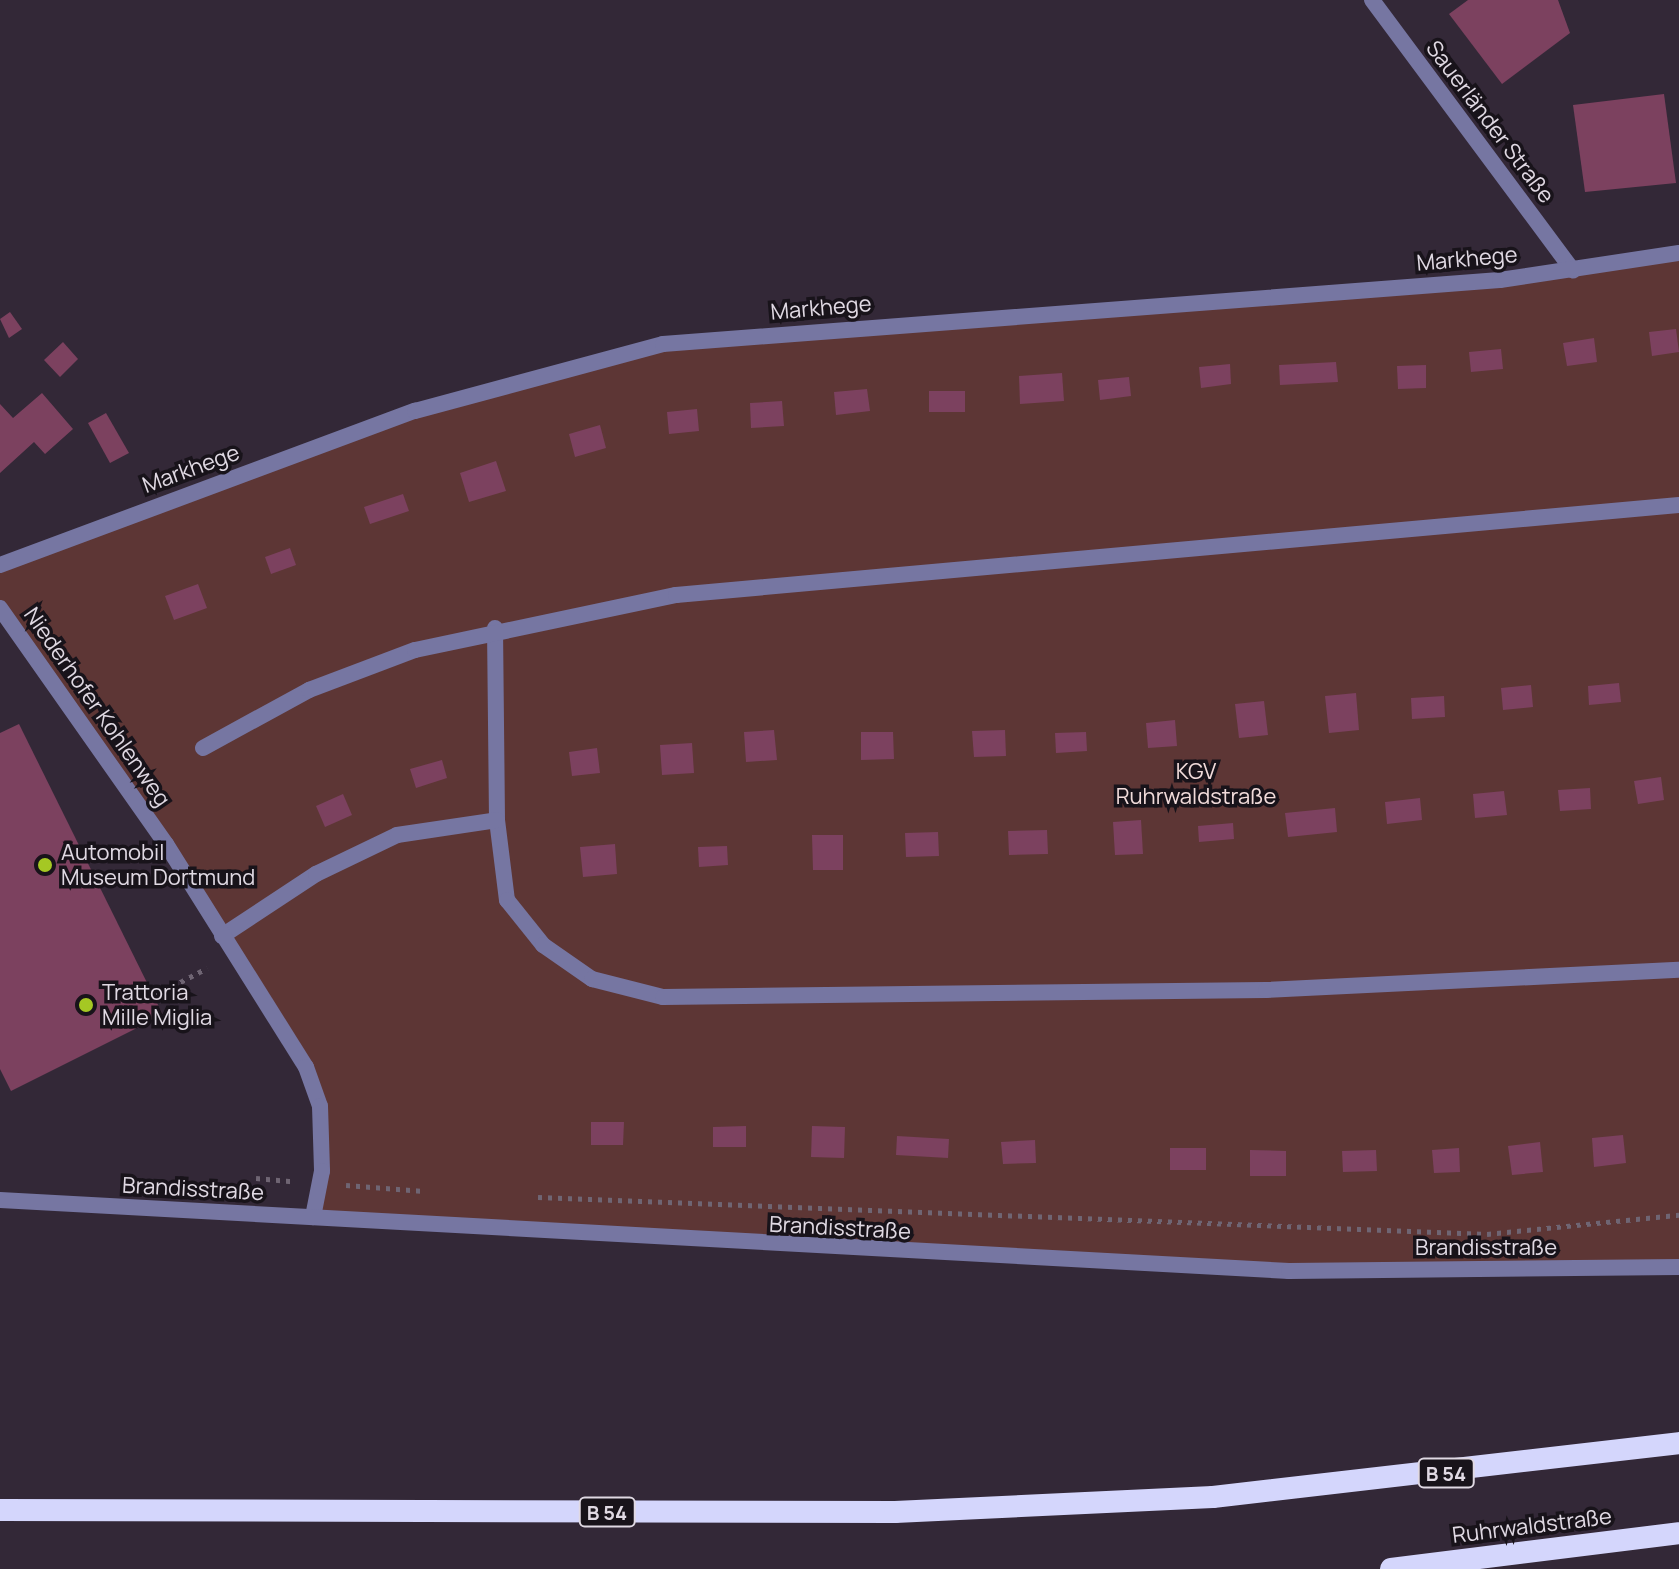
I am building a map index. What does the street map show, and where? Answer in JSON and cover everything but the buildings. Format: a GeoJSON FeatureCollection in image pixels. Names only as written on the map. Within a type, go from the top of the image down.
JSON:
{"type":"FeatureCollection","features":[{"type":"Feature","properties":{"kind":"highway","name":"B 54"},"geometry":{"type":"LineString","coordinates":[[0,1510],[895,1512],[1213,1497],[1679,1443]]}},
{"type":"Feature","properties":{"kind":"highway","name":"Ruhrwaldstraße"},"geometry":{"type":"LineString","coordinates":[[1391,1569],[1679,1533]]}},
{"type":"Feature","properties":{"kind":"street","name":"Sauerländer Straße"},"geometry":{"type":"LineString","coordinates":[[1372,0],[1573,271]]}},
{"type":"Feature","properties":{"kind":"street","name":"Markhege"},"geometry":{"type":"LineString","coordinates":[[0,565],[415,411],[663,344],[1573,271],[1679,253]]}},
{"type":"Feature","properties":{"kind":"street"},"geometry":{"type":"LineString","coordinates":[[203,748],[309,690],[415,650],[495,628],[676,595],[806,580],[1679,505]]}},
{"type":"Feature","properties":{"kind":"street","name":"Niederhofer Kohlenweg"},"geometry":{"type":"LineString","coordinates":[[0,608],[71,702],[299,1054],[320,1106],[322,1171],[313,1217]]}},
{"type":"Feature","properties":{"kind":"street"},"geometry":{"type":"LineString","coordinates":[[495,628],[497,820],[507,900],[543,945],[592,979],[663,997],[1266,990],[1679,970]]}},
{"type":"Feature","properties":{"kind":"street"},"geometry":{"type":"LineString","coordinates":[[222,936],[316,874],[397,835],[497,820]]}},
{"type":"Feature","properties":{"kind":"street","name":"Brandisstraße"},"geometry":{"type":"LineString","coordinates":[[0,1200],[1289,1271],[1679,1267]]}},
{"type":"Feature","properties":{"kind":"path"},"geometry":{"type":"LineString","coordinates":[[154,996],[207,968]]}},
{"type":"Feature","properties":{"kind":"path"},"geometry":{"type":"LineString","coordinates":[[372,1187],[435,1192]]}},
{"type":"Feature","properties":{"kind":"path"},"geometry":{"type":"LineString","coordinates":[[531,1197],[1472,1234],[1679,1215]]}},
{"type":"Feature","properties":{"kind":"green space","name":"KGV Ruhrwaldstraße"},"geometry":{"type":"Polygon","coordinates":[[[1679,253],[1679,1267],[1289,1271],[313,1217],[322,1171],[306,1067],[0,608],[0,565],[415,411],[663,344],[1500,280],[1679,253]]]}},
{"type":"Feature","properties":{"kind":"place","name":"Automobil Museum Dortmund"},"geometry":{"type":"Point","coordinates":[45,865]}},
{"type":"Feature","properties":{"kind":"place","name":"Trattoria Mille Miglia"},"geometry":{"type":"Point","coordinates":[86,1005]}}]}
